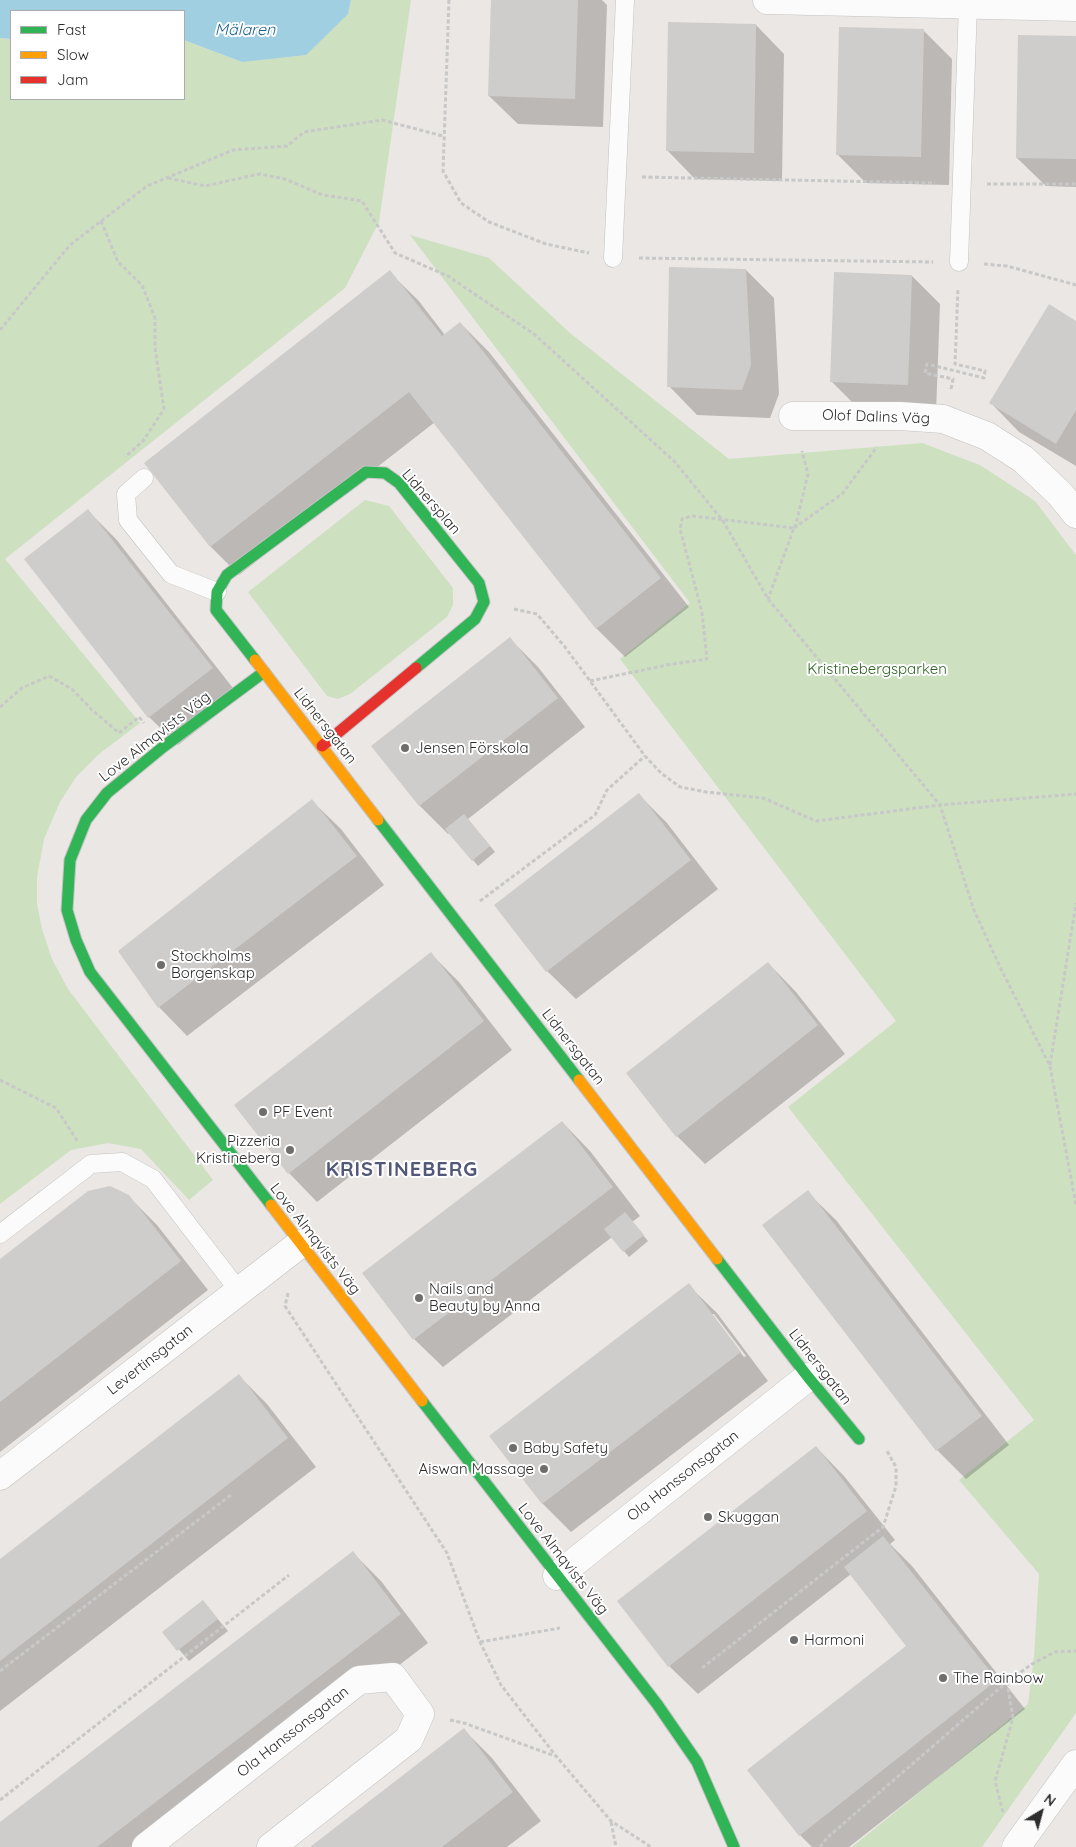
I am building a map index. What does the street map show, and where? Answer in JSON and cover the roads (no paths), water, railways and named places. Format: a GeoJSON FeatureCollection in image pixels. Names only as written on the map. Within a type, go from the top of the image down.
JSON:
{"type":"FeatureCollection","features":[{"type":"Feature","properties":{"kind":"street"},"geometry":{"type":"LineString","coordinates":[[767,0],[1076,7]]}},
{"type":"Feature","properties":{"kind":"street","name":"Olof Dalins Väg"},"geometry":{"type":"LineString","coordinates":[[793,416],[900,416],[943,419],[987,436],[1023,459],[1060,494],[1076,514]]}},
{"type":"Feature","properties":{"kind":"street","name":"Lidnersplan"},"geometry":{"type":"LineString","coordinates":[[217,592],[228,575],[366,472],[385,473],[399,483],[478,583],[484,602],[475,619],[322,746]]}},
{"type":"Feature","properties":{"kind":"street"},"geometry":{"type":"LineString","coordinates":[[217,592],[216,610],[264,672]]}},
{"type":"Feature","properties":{"kind":"street","name":"Lidnersgatan"},"geometry":{"type":"LineString","coordinates":[[264,672],[808,1377],[859,1439]]}},
{"type":"Feature","properties":{"kind":"street","name":"Love Almqvists Väg"},"geometry":{"type":"LineString","coordinates":[[264,672],[163,747],[108,792],[86,820],[70,860],[67,910],[76,940],[90,972],[657,1704],[697,1762],[734,1847]]}},
{"type":"Feature","properties":{"kind":"street","name":"Levertinsgatan"},"geometry":{"type":"LineString","coordinates":[[0,1476],[300,1244]]}},
{"type":"Feature","properties":{"kind":"street","name":"Ola Hanssonsgatan"},"geometry":{"type":"LineString","coordinates":[[557,1576],[808,1377]]}},
{"type":"Feature","properties":{"kind":"street","name":"Ola Hanssonsgatan"},"geometry":{"type":"LineString","coordinates":[[146,1847],[359,1680],[393,1677],[420,1714],[409,1739],[271,1847]]}},
{"type":"Feature","properties":{"kind":"street"},"geometry":{"type":"LineString","coordinates":[[1016,1847],[1076,1764]]}},
{"type":"Feature","properties":{"kind":"lane"},"geometry":{"type":"LineString","coordinates":[[613,258],[625,0]]}},
{"type":"Feature","properties":{"kind":"lane"},"geometry":{"type":"LineString","coordinates":[[959,262],[968,5]]}},
{"type":"Feature","properties":{"kind":"lane"},"geometry":{"type":"LineString","coordinates":[[144,478],[126,494],[128,520],[171,574],[217,592]]}},
{"type":"Feature","properties":{"kind":"lane"},"geometry":{"type":"LineString","coordinates":[[0,1234],[91,1164],[122,1162],[153,1179],[239,1292]]}},
{"type":"Feature","properties":{"kind":"water","name":"Mälaren"},"geometry":{"type":"Polygon","coordinates":[[[0,0],[351,0],[348,14],[306,55],[242,62],[185,40],[185,10],[10,10],[10,39],[0,38],[0,0]]]}},
{"type":"Feature","properties":{"kind":"place","name":"Jensen Förskola"},"geometry":{"type":"Point","coordinates":[405,748]}},
{"type":"Feature","properties":{"kind":"place","name":"Stockholms Borgenskap"},"geometry":{"type":"Point","coordinates":[161,965]}},
{"type":"Feature","properties":{"kind":"place","name":"PF Event"},"geometry":{"type":"Point","coordinates":[263,1112]}},
{"type":"Feature","properties":{"kind":"place","name":"Pizzeria Kristineberg"},"geometry":{"type":"Point","coordinates":[290,1150]}},
{"type":"Feature","properties":{"kind":"place","name":"Nails and Beauty by Anna"},"geometry":{"type":"Point","coordinates":[419,1298]}},
{"type":"Feature","properties":{"kind":"place","name":"Baby Safety"},"geometry":{"type":"Point","coordinates":[513,1448]}},
{"type":"Feature","properties":{"kind":"place","name":"Aiswan Massage"},"geometry":{"type":"Point","coordinates":[544,1469]}},
{"type":"Feature","properties":{"kind":"place","name":"Skuggan"},"geometry":{"type":"Point","coordinates":[708,1517]}},
{"type":"Feature","properties":{"kind":"place","name":"Harmoni"},"geometry":{"type":"Point","coordinates":[794,1640]}},
{"type":"Feature","properties":{"kind":"place","name":"The Rainbow"},"geometry":{"type":"Point","coordinates":[943,1678]}},
{"type":"Feature","properties":{"kind":"district","name":"KRISTINEBERG"},"geometry":{"type":"Point","coordinates":[402,1170]}},
{"type":"Feature","properties":{"kind":"park label","name":"Kristinebergsparken"},"geometry":{"type":"Point","coordinates":[877,669]}}]}
